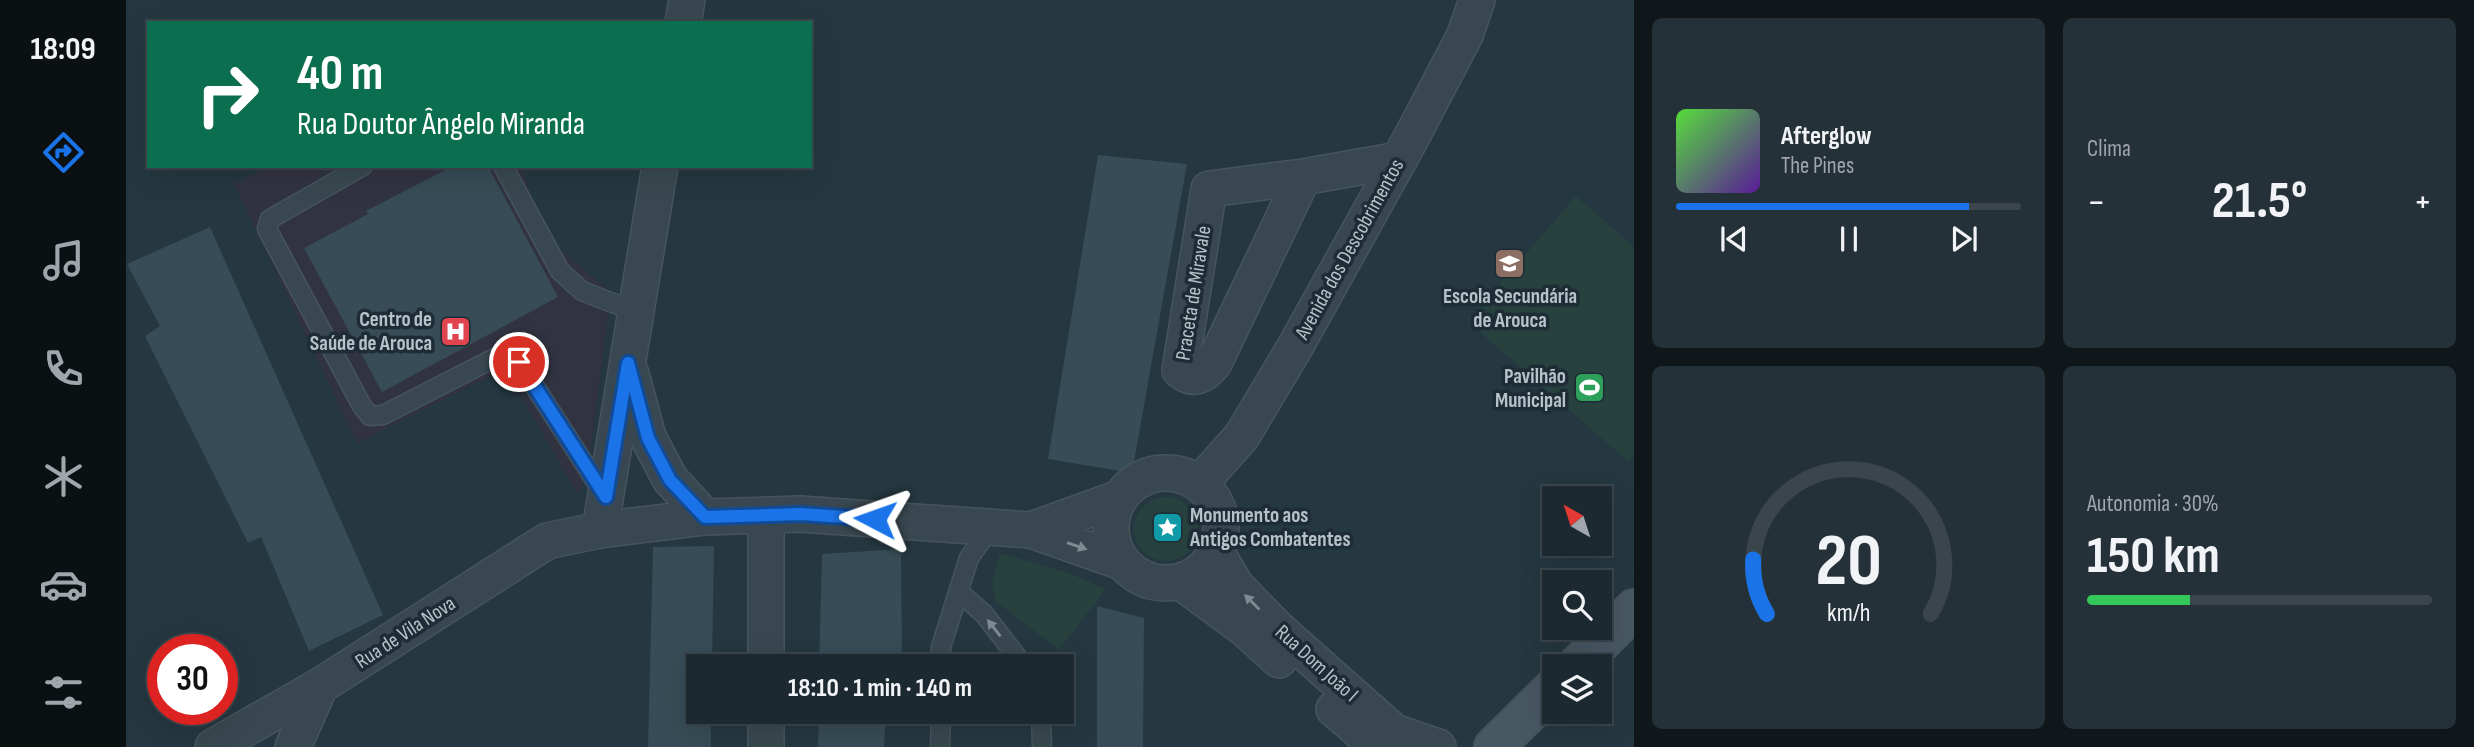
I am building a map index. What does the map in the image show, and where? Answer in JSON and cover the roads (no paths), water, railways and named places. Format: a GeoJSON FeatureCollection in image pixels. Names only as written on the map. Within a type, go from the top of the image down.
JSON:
{"type":"FeatureCollection","features":[{"type":"Feature","properties":{"kind":"main road"},"geometry":{"type":"LineString","coordinates":[[1589,654],[1634,610]]}},
{"type":"Feature","properties":{"kind":"main road"},"geometry":{"type":"LineString","coordinates":[[1494,747],[1542,700]]}},
{"type":"Feature","properties":{"kind":"street"},"geometry":{"type":"LineString","coordinates":[[683,21],[687,0]]}},
{"type":"Feature","properties":{"kind":"street","name":"Avenida dos Descobrimentos"},"geometry":{"type":"LineString","coordinates":[[1199,484],[1242,436],[1399,160],[1465,35],[1477,0]]}},
{"type":"Feature","properties":{"kind":"street","name":"Praceta de Miravale"},"geometry":{"type":"LineString","coordinates":[[1303,177],[1214,363],[1199,377],[1186,375],[1180,370],[1209,189],[1303,177],[1399,160]]}},
{"type":"Feature","properties":{"kind":"street"},"geometry":{"type":"LineString","coordinates":[[660,168],[603,514],[705,517],[800,514],[1031,530],[1122,562]]}},
{"type":"Feature","properties":{"kind":"street"},"geometry":{"type":"LineString","coordinates":[[628,363],[648,438],[670,480],[705,517]]}},
{"type":"Feature","properties":{"kind":"street"},"geometry":{"type":"LineString","coordinates":[[1031,530],[1120,498],[1148,476],[1166,473],[1184,476],[1199,484],[1212,498],[1220,515],[1221,533],[1216,552],[1207,565],[1181,582],[1149,581],[1134,573],[1122,562],[1114,548],[1111,531],[1113,514],[1120,498]]}},
{"type":"Feature","properties":{"kind":"street","name":"Rua de Vila Nova"},"geometry":{"type":"LineString","coordinates":[[213,747],[320,686],[547,541],[603,514]]}},
{"type":"Feature","properties":{"kind":"street"},"geometry":{"type":"LineString","coordinates":[[766,515],[766,654]]}},
{"type":"Feature","properties":{"kind":"street","name":"Rua Dom João I"},"geometry":{"type":"LineString","coordinates":[[1216,552],[1236,586],[1278,629],[1394,732],[1438,747]]}},
{"type":"Feature","properties":{"kind":"street","name":"Rua Dom João I"},"geometry":{"type":"LineString","coordinates":[[1181,582],[1245,629],[1361,732],[1372,747]]}},
{"type":"Feature","properties":{"kind":"street"},"geometry":{"type":"LineString","coordinates":[[293,747],[320,686]]}},
{"type":"Feature","properties":{"kind":"street"},"geometry":{"type":"LineString","coordinates":[[766,724],[766,747]]}},
{"type":"Feature","properties":{"kind":"lane"},"geometry":{"type":"LineString","coordinates":[[359,168],[270,219],[267,229],[362,406],[370,416],[383,415],[504,353],[519,362],[603,514]]}},
{"type":"Feature","properties":{"kind":"lane"},"geometry":{"type":"LineString","coordinates":[[504,168],[560,271],[582,292],[636,312]]}},
{"type":"Feature","properties":{"kind":"lane"},"geometry":{"type":"LineString","coordinates":[[951,525],[969,558]]}},
{"type":"Feature","properties":{"kind":"lane"},"geometry":{"type":"LineString","coordinates":[[941,654],[969,558],[990,528]]}},
{"type":"Feature","properties":{"kind":"lane"},"geometry":{"type":"LineString","coordinates":[[960,593],[984,614],[1015,654]]}},
{"type":"Feature","properties":{"kind":"lane"},"geometry":{"type":"LineString","coordinates":[[940,747],[941,724]]}},
{"type":"Feature","properties":{"kind":"lane"},"geometry":{"type":"LineString","coordinates":[[1041,724],[1042,747]]}},
{"type":"Feature","properties":{"kind":"place","name":"Escola Secundária de Arouca"},"geometry":{"type":"Point","coordinates":[1510,264]}},
{"type":"Feature","properties":{"kind":"place","name":"Centro de Saúde de Arouca"},"geometry":{"type":"Point","coordinates":[455,331]}},
{"type":"Feature","properties":{"kind":"place","name":"Pavilhão Municipal"},"geometry":{"type":"Point","coordinates":[1589,388]}},
{"type":"Feature","properties":{"kind":"place","name":"Monumento aos Antigos Combatentes"},"geometry":{"type":"Point","coordinates":[1167,527]}}]}
